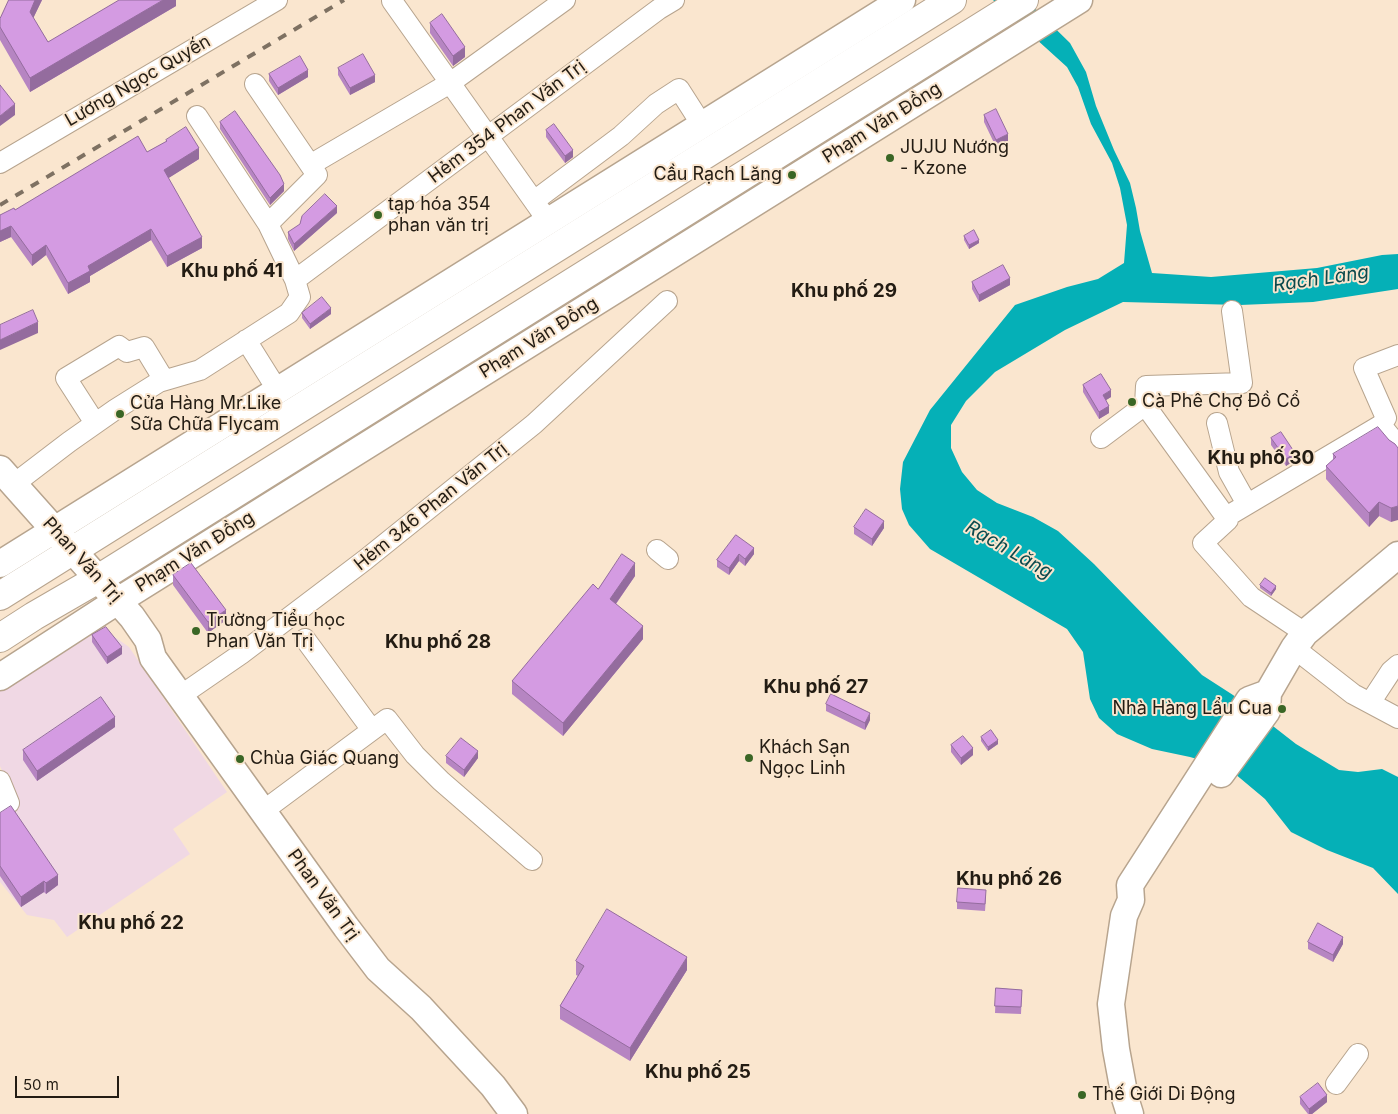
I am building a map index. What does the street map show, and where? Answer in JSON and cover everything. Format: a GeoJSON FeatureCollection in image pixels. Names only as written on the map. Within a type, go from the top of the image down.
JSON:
{"type":"FeatureCollection","features":[{"type":"Feature","properties":{"kind":"highway"},"geometry":{"type":"LineString","coordinates":[[0,596],[952,0]]}},
{"type":"Feature","properties":{"kind":"highway","name":"Phạm Văn Đồng"},"geometry":{"type":"LineString","coordinates":[[0,638],[1024,0]]}},
{"type":"Feature","properties":{"kind":"main road","name":"Phạm Văn Đồng"},"geometry":{"type":"LineString","coordinates":[[0,677],[111,605],[1078,0]]}},
{"type":"Feature","properties":{"kind":"main road"},"geometry":{"type":"LineString","coordinates":[[0,564],[278,391],[541,211],[702,125],[893,5]]}},
{"type":"Feature","properties":{"kind":"main road"},"geometry":{"type":"LineString","coordinates":[[702,125],[715,148]]}},
{"type":"Feature","properties":{"kind":"main road"},"geometry":{"type":"LineString","coordinates":[[242,413],[258,435]]}},
{"type":"Feature","properties":{"kind":"main road","name":"Phan Văn Trị"},"geometry":{"type":"LineString","coordinates":[[5,483],[111,605],[148,640],[154,658],[180,696],[378,969],[421,1008],[492,1086],[514,1114]]}},
{"type":"Feature","properties":{"kind":"main road"},"geometry":{"type":"LineString","coordinates":[[1130,1114],[1125,1098],[1116,1049],[1111,1004],[1124,916],[1131,900],[1130,885],[1201,789],[1300,640],[1398,555]]}},
{"type":"Feature","properties":{"kind":"street","name":"Lương Ngọc Quyến"},"geometry":{"type":"LineString","coordinates":[[0,163],[274,0]]}},
{"type":"Feature","properties":{"kind":"street"},"geometry":{"type":"LineString","coordinates":[[310,164],[450,83],[565,0]]}},
{"type":"Feature","properties":{"kind":"street"},"geometry":{"type":"LineString","coordinates":[[392,1],[541,211],[656,104],[679,89],[702,125]]}},
{"type":"Feature","properties":{"kind":"street","name":"Hẻm 354 Phan Văn Trị"},"geometry":{"type":"LineString","coordinates":[[295,280],[662,3]]}},
{"type":"Feature","properties":{"kind":"street"},"geometry":{"type":"LineString","coordinates":[[255,84],[317,175],[268,224]]}},
{"type":"Feature","properties":{"kind":"street"},"geometry":{"type":"LineString","coordinates":[[5,483],[151,386],[164,380],[200,370],[289,313],[300,297],[295,280],[268,224],[197,116]]}},
{"type":"Feature","properties":{"kind":"street","name":"Hẻm 346 Phan Văn Trị"},"geometry":{"type":"LineString","coordinates":[[180,696],[241,654],[365,560],[534,424],[667,301]]}},
{"type":"Feature","properties":{"kind":"street"},"geometry":{"type":"LineString","coordinates":[[1232,311],[1242,383],[1146,386],[1145,405],[1228,520],[1203,543],[1251,597],[1300,640],[1354,694],[1398,718]]}},
{"type":"Feature","properties":{"kind":"street"},"geometry":{"type":"LineString","coordinates":[[246,340],[278,391]]}},
{"type":"Feature","properties":{"kind":"street"},"geometry":{"type":"LineString","coordinates":[[95,423],[66,378],[119,346],[128,352],[144,347],[164,380]]}},
{"type":"Feature","properties":{"kind":"street"},"geometry":{"type":"LineString","coordinates":[[1226,517],[1381,425],[1386,418],[1364,368],[1398,355]]}},
{"type":"Feature","properties":{"kind":"street"},"geometry":{"type":"LineString","coordinates":[[1101,438],[1145,405]]}},
{"type":"Feature","properties":{"kind":"street"},"geometry":{"type":"LineString","coordinates":[[1217,423],[1229,472],[1247,504]]}},
{"type":"Feature","properties":{"kind":"street"},"geometry":{"type":"LineString","coordinates":[[1381,425],[1398,446]]}},
{"type":"Feature","properties":{"kind":"street"},"geometry":{"type":"LineString","coordinates":[[305,639],[372,730]]}},
{"type":"Feature","properties":{"kind":"street"},"geometry":{"type":"LineString","coordinates":[[1370,703],[1391,671],[1398,665]]}},
{"type":"Feature","properties":{"kind":"street"},"geometry":{"type":"LineString","coordinates":[[263,811],[387,719],[415,755],[440,781],[532,860]]}},
{"type":"Feature","properties":{"kind":"street"},"geometry":{"type":"LineString","coordinates":[[0,782],[9,803],[0,809]]}},
{"type":"Feature","properties":{"kind":"street"},"geometry":{"type":"LineString","coordinates":[[1336,1084],[1358,1054]]}},
{"type":"Feature","properties":{"kind":"shaded area"},"geometry":{"type":"Polygon","coordinates":[[[101,632],[109,633],[129,647],[227,792],[173,829],[190,854],[67,937],[54,920],[27,915],[0,882],[0,816],[16,802],[0,766],[0,686],[82,635],[101,632]]]}},
{"type":"Feature","properties":{"kind":"water","name":"Rạch Lăng"},"geometry":{"type":"Polygon","coordinates":[[[993,0],[1026,0],[1070,43],[1086,72],[1096,106],[1130,183],[1140,231],[1152,273],[1211,277],[1317,268],[1382,255],[1398,254],[1398,289],[1313,302],[1240,305],[1123,302],[1065,330],[995,372],[966,401],[951,425],[951,448],[962,472],[977,490],[997,503],[1033,517],[1058,531],[1094,564],[1202,675],[1233,695],[1296,744],[1339,770],[1358,772],[1382,769],[1398,777],[1398,894],[1373,868],[1327,850],[1291,832],[1265,799],[1228,768],[1152,749],[1117,734],[1099,718],[1090,699],[1083,652],[1067,629],[930,549],[909,525],[902,509],[900,489],[903,462],[930,410],[1015,305],[1067,287],[1098,279],[1124,263],[1127,225],[1120,188],[1112,163],[1091,124],[1078,87],[1067,67],[993,0]]]}},
{"type":"Feature","properties":{"kind":"building"},"geometry":{"type":"Polygon","coordinates":[[[9,0],[35,0],[30,12],[48,42],[119,0],[163,0],[30,78],[0,27],[0,19],[9,0]]]}},
{"type":"Feature","properties":{"kind":"building"},"geometry":{"type":"Polygon","coordinates":[[[442,14],[465,47],[453,56],[430,23],[442,14]]]}},
{"type":"Feature","properties":{"kind":"building"},"geometry":{"type":"Polygon","coordinates":[[[363,54],[375,75],[350,88],[338,68],[363,54]]]}},
{"type":"Feature","properties":{"kind":"building"},"geometry":{"type":"Polygon","coordinates":[[[300,56],[308,70],[278,88],[269,74],[300,56]]]}},
{"type":"Feature","properties":{"kind":"building"},"geometry":{"type":"Polygon","coordinates":[[[0,85],[15,104],[0,116],[0,85]]]}},
{"type":"Feature","properties":{"kind":"building"},"geometry":{"type":"Polygon","coordinates":[[[996,109],[1008,134],[996,140],[984,115],[996,109]]]}},
{"type":"Feature","properties":{"kind":"building"},"geometry":{"type":"Polygon","coordinates":[[[235,111],[280,175],[284,184],[270,198],[220,122],[235,111]]]}},
{"type":"Feature","properties":{"kind":"building"},"geometry":{"type":"Polygon","coordinates":[[[554,124],[573,150],[565,156],[546,130],[554,124]]]}},
{"type":"Feature","properties":{"kind":"building"},"geometry":{"type":"Polygon","coordinates":[[[186,127],[199,148],[164,170],[202,237],[167,256],[151,229],[88,266],[90,271],[68,283],[46,245],[32,255],[11,226],[0,231],[0,215],[14,208],[15,210],[138,136],[147,152],[167,141],[186,127]]]}},
{"type":"Feature","properties":{"kind":"building"},"geometry":{"type":"Polygon","coordinates":[[[325,194],[337,206],[294,244],[288,232],[300,224],[302,216],[325,194]]]}},
{"type":"Feature","properties":{"kind":"building"},"geometry":{"type":"Polygon","coordinates":[[[974,230],[979,240],[969,245],[964,236],[974,230]]]}},
{"type":"Feature","properties":{"kind":"building"},"geometry":{"type":"Polygon","coordinates":[[[1003,265],[1010,278],[979,295],[972,282],[1003,265]]]}},
{"type":"Feature","properties":{"kind":"building"},"geometry":{"type":"Polygon","coordinates":[[[322,297],[331,308],[310,324],[302,313],[322,297]]]}},
{"type":"Feature","properties":{"kind":"building"},"geometry":{"type":"Polygon","coordinates":[[[33,310],[38,322],[0,340],[0,325],[33,310]]]}},
{"type":"Feature","properties":{"kind":"building"},"geometry":{"type":"Polygon","coordinates":[[[1101,374],[1111,390],[1103,395],[1109,406],[1099,412],[1083,385],[1101,374]]]}},
{"type":"Feature","properties":{"kind":"building"},"geometry":{"type":"Polygon","coordinates":[[[1378,427],[1398,448],[1398,506],[1391,508],[1379,502],[1369,513],[1326,466],[1336,457],[1333,454],[1378,427]]]}},
{"type":"Feature","properties":{"kind":"building"},"geometry":{"type":"Polygon","coordinates":[[[1281,432],[1295,453],[1286,459],[1271,438],[1281,432]]]}},
{"type":"Feature","properties":{"kind":"building"},"geometry":{"type":"Polygon","coordinates":[[[866,509],[884,521],[872,539],[854,527],[866,509]]]}},
{"type":"Feature","properties":{"kind":"building"},"geometry":{"type":"Polygon","coordinates":[[[736,535],[754,548],[745,559],[739,554],[729,568],[717,560],[736,535]]]}},
{"type":"Feature","properties":{"kind":"building"},"geometry":{"type":"Polygon","coordinates":[[[622,554],[635,563],[610,599],[643,626],[563,723],[512,681],[593,584],[598,589],[622,554]]]}},
{"type":"Feature","properties":{"kind":"building"},"geometry":{"type":"Polygon","coordinates":[[[191,563],[226,610],[208,622],[173,575],[191,563]]]}},
{"type":"Feature","properties":{"kind":"building"},"geometry":{"type":"Polygon","coordinates":[[[1265,578],[1276,586],[1271,593],[1260,585],[1265,578]]]}},
{"type":"Feature","properties":{"kind":"building"},"geometry":{"type":"Polygon","coordinates":[[[106,627],[122,647],[107,657],[92,635],[106,627]]]}},
{"type":"Feature","properties":{"kind":"building"},"geometry":{"type":"Polygon","coordinates":[[[831,694],[870,713],[865,723],[826,704],[831,694]]]}},
{"type":"Feature","properties":{"kind":"building"},"geometry":{"type":"Polygon","coordinates":[[[101,697],[115,717],[37,771],[23,750],[101,697]]]}},
{"type":"Feature","properties":{"kind":"building"},"geometry":{"type":"Polygon","coordinates":[[[991,730],[998,740],[988,747],[981,737],[991,730]]]}},
{"type":"Feature","properties":{"kind":"building"},"geometry":{"type":"Polygon","coordinates":[[[963,736],[973,748],[961,758],[951,745],[963,736]]]}},
{"type":"Feature","properties":{"kind":"building"},"geometry":{"type":"Polygon","coordinates":[[[461,738],[478,751],[464,770],[446,756],[461,738]]]}},
{"type":"Feature","properties":{"kind":"building"},"geometry":{"type":"Polygon","coordinates":[[[11,806],[58,875],[46,883],[44,881],[21,897],[0,866],[0,813],[11,806]]]}},
{"type":"Feature","properties":{"kind":"building"},"geometry":{"type":"Polygon","coordinates":[[[958,888],[986,890],[985,904],[957,902],[958,888]]]}},
{"type":"Feature","properties":{"kind":"building"},"geometry":{"type":"Polygon","coordinates":[[[607,909],[687,957],[630,1048],[560,1006],[584,966],[576,961],[607,909]]]}},
{"type":"Feature","properties":{"kind":"building"},"geometry":{"type":"Polygon","coordinates":[[[1318,923],[1343,937],[1333,955],[1308,942],[1318,923]]]}},
{"type":"Feature","properties":{"kind":"building"},"geometry":{"type":"Polygon","coordinates":[[[996,988],[1022,990],[1021,1007],[995,1006],[996,988]]]}},
{"type":"Feature","properties":{"kind":"building"},"geometry":{"type":"Polygon","coordinates":[[[1318,1083],[1327,1095],[1309,1109],[1300,1097],[1318,1083]]]}},
{"type":"Feature","properties":{"kind":"railway"},"geometry":{"type":"LineString","coordinates":[[0,205],[344,0]]}},
{"type":"Feature","properties":{"kind":"place","name":"JUJU Nướng - Kzone"},"geometry":{"type":"Point","coordinates":[890,158]}},
{"type":"Feature","properties":{"kind":"place","name":"Cầu Rạch Lăng"},"geometry":{"type":"Point","coordinates":[792,175]}},
{"type":"Feature","properties":{"kind":"place","name":"tạp hóa 354 phan văn trị"},"geometry":{"type":"Point","coordinates":[378,215]}},
{"type":"Feature","properties":{"kind":"place","name":"Cà Phê Chợ Đồ Cổ"},"geometry":{"type":"Point","coordinates":[1132,402]}},
{"type":"Feature","properties":{"kind":"place","name":"Cửa Hàng Mr.Like Sữa Chữa Flycam"},"geometry":{"type":"Point","coordinates":[120,414]}},
{"type":"Feature","properties":{"kind":"place","name":"Trường Tiểu học Phan Văn Trị"},"geometry":{"type":"Point","coordinates":[196,631]}},
{"type":"Feature","properties":{"kind":"place","name":"Nhà Hàng Lẩu Cua"},"geometry":{"type":"Point","coordinates":[1282,709]}},
{"type":"Feature","properties":{"kind":"place","name":"Khách Sạn Ngọc Linh"},"geometry":{"type":"Point","coordinates":[749,758]}},
{"type":"Feature","properties":{"kind":"place","name":"Chùa Giác Quang"},"geometry":{"type":"Point","coordinates":[240,759]}},
{"type":"Feature","properties":{"kind":"place","name":"Thế Giới Di Động"},"geometry":{"type":"Point","coordinates":[1082,1095]}},
{"type":"Feature","properties":{"kind":"district","name":"Khu phố 41"},"geometry":{"type":"Point","coordinates":[232,271]}},
{"type":"Feature","properties":{"kind":"district","name":"Khu phố 29"},"geometry":{"type":"Point","coordinates":[844,291]}},
{"type":"Feature","properties":{"kind":"district","name":"Khu phố 30"},"geometry":{"type":"Point","coordinates":[1261,458]}},
{"type":"Feature","properties":{"kind":"district","name":"Khu phố 28"},"geometry":{"type":"Point","coordinates":[438,642]}},
{"type":"Feature","properties":{"kind":"district","name":"Khu phố 27"},"geometry":{"type":"Point","coordinates":[816,687]}},
{"type":"Feature","properties":{"kind":"district","name":"Khu phố 26"},"geometry":{"type":"Point","coordinates":[1009,879]}},
{"type":"Feature","properties":{"kind":"district","name":"Khu phố 22"},"geometry":{"type":"Point","coordinates":[131,923]}},
{"type":"Feature","properties":{"kind":"district","name":"Khu phố 25"},"geometry":{"type":"Point","coordinates":[698,1072]}}]}
